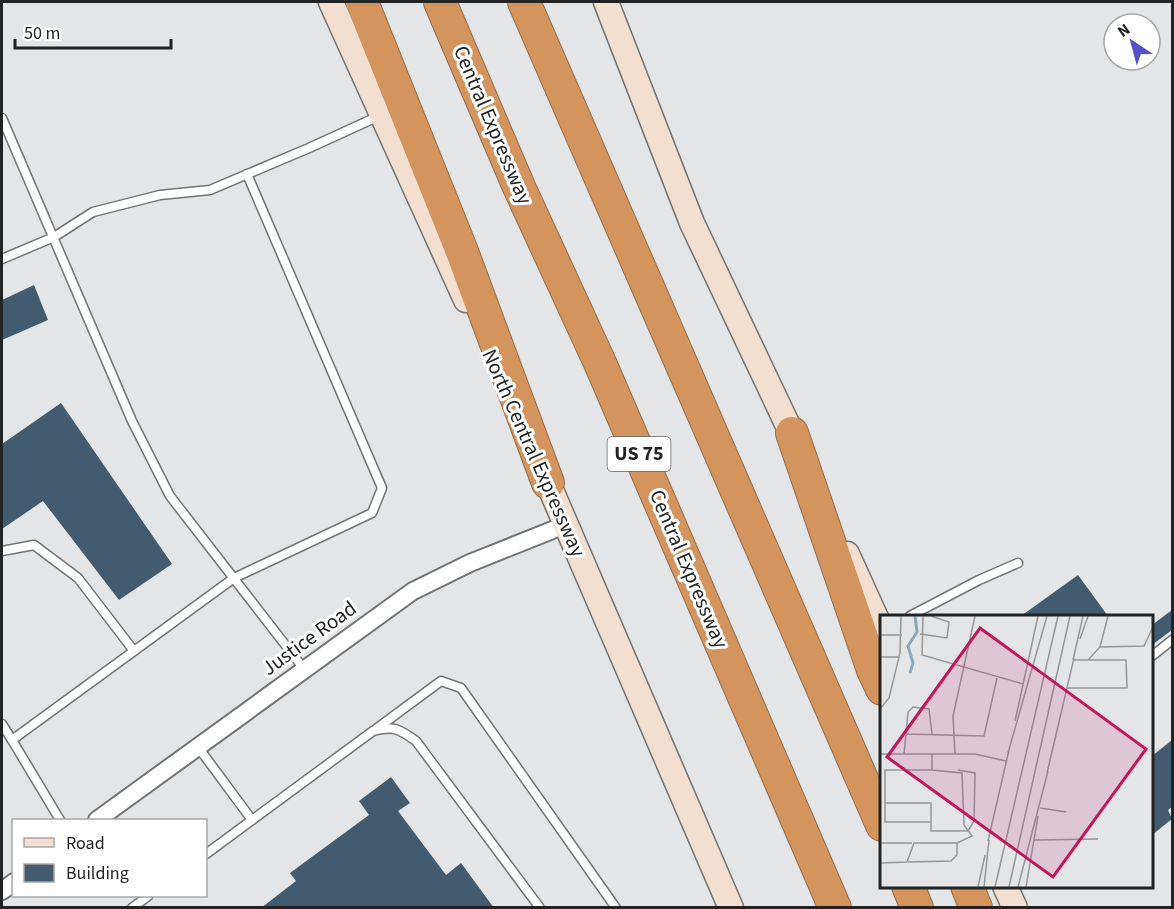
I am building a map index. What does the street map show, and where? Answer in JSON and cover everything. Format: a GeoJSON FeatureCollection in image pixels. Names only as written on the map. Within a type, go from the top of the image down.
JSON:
{"type":"FeatureCollection","features":[{"type":"Feature","properties":{"kind":"highway"},"geometry":{"type":"LineString","coordinates":[[362,2],[461,249],[548,483]]}},
{"type":"Feature","properties":{"kind":"highway","name":"Central Expressway"},"geometry":{"type":"LineString","coordinates":[[441,2],[519,187],[600,363],[835,908]]}},
{"type":"Feature","properties":{"kind":"highway"},"geometry":{"type":"LineString","coordinates":[[524,2],[880,820]]}},
{"type":"Feature","properties":{"kind":"highway"},"geometry":{"type":"LineString","coordinates":[[792,433],[880,685]]}},
{"type":"Feature","properties":{"kind":"highway"},"geometry":{"type":"LineString","coordinates":[[909,888],[917,908]]}},
{"type":"Feature","properties":{"kind":"highway"},"geometry":{"type":"LineString","coordinates":[[968,888],[976,908]]}},
{"type":"Feature","properties":{"kind":"main road","name":"North Central Expressway"},"geometry":{"type":"LineString","coordinates":[[331,2],[548,483],[731,908]]}},
{"type":"Feature","properties":{"kind":"main road"},"geometry":{"type":"LineString","coordinates":[[606,2],[692,223],[792,433],[880,627]]}},
{"type":"Feature","properties":{"kind":"main road"},"geometry":{"type":"LineString","coordinates":[[1006,888],[1016,908]]}},
{"type":"Feature","properties":{"kind":"street","name":"Justice Road"},"geometry":{"type":"LineString","coordinates":[[99,819],[389,607],[431,581],[565,525]]}},
{"type":"Feature","properties":{"kind":"lane"},"geometry":{"type":"LineString","coordinates":[[2,259],[54,237],[93,212],[160,195],[210,190],[382,114]]}},
{"type":"Feature","properties":{"kind":"lane"},"geometry":{"type":"LineString","coordinates":[[2,117],[132,421],[170,496],[304,669]]}},
{"type":"Feature","properties":{"kind":"lane"},"geometry":{"type":"LineString","coordinates":[[12,740],[234,578],[372,513],[382,488],[247,174]]}},
{"type":"Feature","properties":{"kind":"lane"},"geometry":{"type":"LineString","coordinates":[[2,550],[34,545],[78,578],[134,651]]}},
{"type":"Feature","properties":{"kind":"lane"},"geometry":{"type":"LineString","coordinates":[[912,615],[979,580],[1018,563]]}},
{"type":"Feature","properties":{"kind":"lane"},"geometry":{"type":"LineString","coordinates":[[1153,655],[1173,640]]}},
{"type":"Feature","properties":{"kind":"lane"},"geometry":{"type":"LineString","coordinates":[[207,853],[441,681],[461,688],[616,908]]}},
{"type":"Feature","properties":{"kind":"lane"},"geometry":{"type":"LineString","coordinates":[[2,724],[59,819]]}},
{"type":"Feature","properties":{"kind":"lane"},"geometry":{"type":"LineString","coordinates":[[373,731],[391,727],[402,731],[416,741],[540,908]]}},
{"type":"Feature","properties":{"kind":"lane"},"geometry":{"type":"LineString","coordinates":[[198,747],[252,820]]}},
{"type":"Feature","properties":{"kind":"lane"},"geometry":{"type":"LineString","coordinates":[[132,908],[147,897]]}},
{"type":"Feature","properties":{"kind":"building"},"geometry":{"type":"Polygon","coordinates":[[[34,285],[48,320],[2,340],[2,300],[34,285]]]}},
{"type":"Feature","properties":{"kind":"building"},"geometry":{"type":"Polygon","coordinates":[[[61,403],[172,564],[119,600],[43,501],[2,529],[2,444],[61,403]]]}},
{"type":"Feature","properties":{"kind":"building"},"geometry":{"type":"Polygon","coordinates":[[[1078,575],[1107,615],[1022,615],[1078,575]]]}},
{"type":"Feature","properties":{"kind":"building"},"geometry":{"type":"Polygon","coordinates":[[[1172,610],[1172,630],[1153,644],[1153,624],[1172,610]]]}},
{"type":"Feature","properties":{"kind":"building"},"geometry":{"type":"Polygon","coordinates":[[[1172,740],[1172,807],[1168,810],[1172,819],[1153,834],[1153,755],[1172,740]]]}},
{"type":"Feature","properties":{"kind":"building"},"geometry":{"type":"Polygon","coordinates":[[[391,777],[410,803],[398,811],[446,875],[461,863],[494,908],[261,908],[296,881],[290,873],[369,815],[359,801],[391,777]]]}}]}
